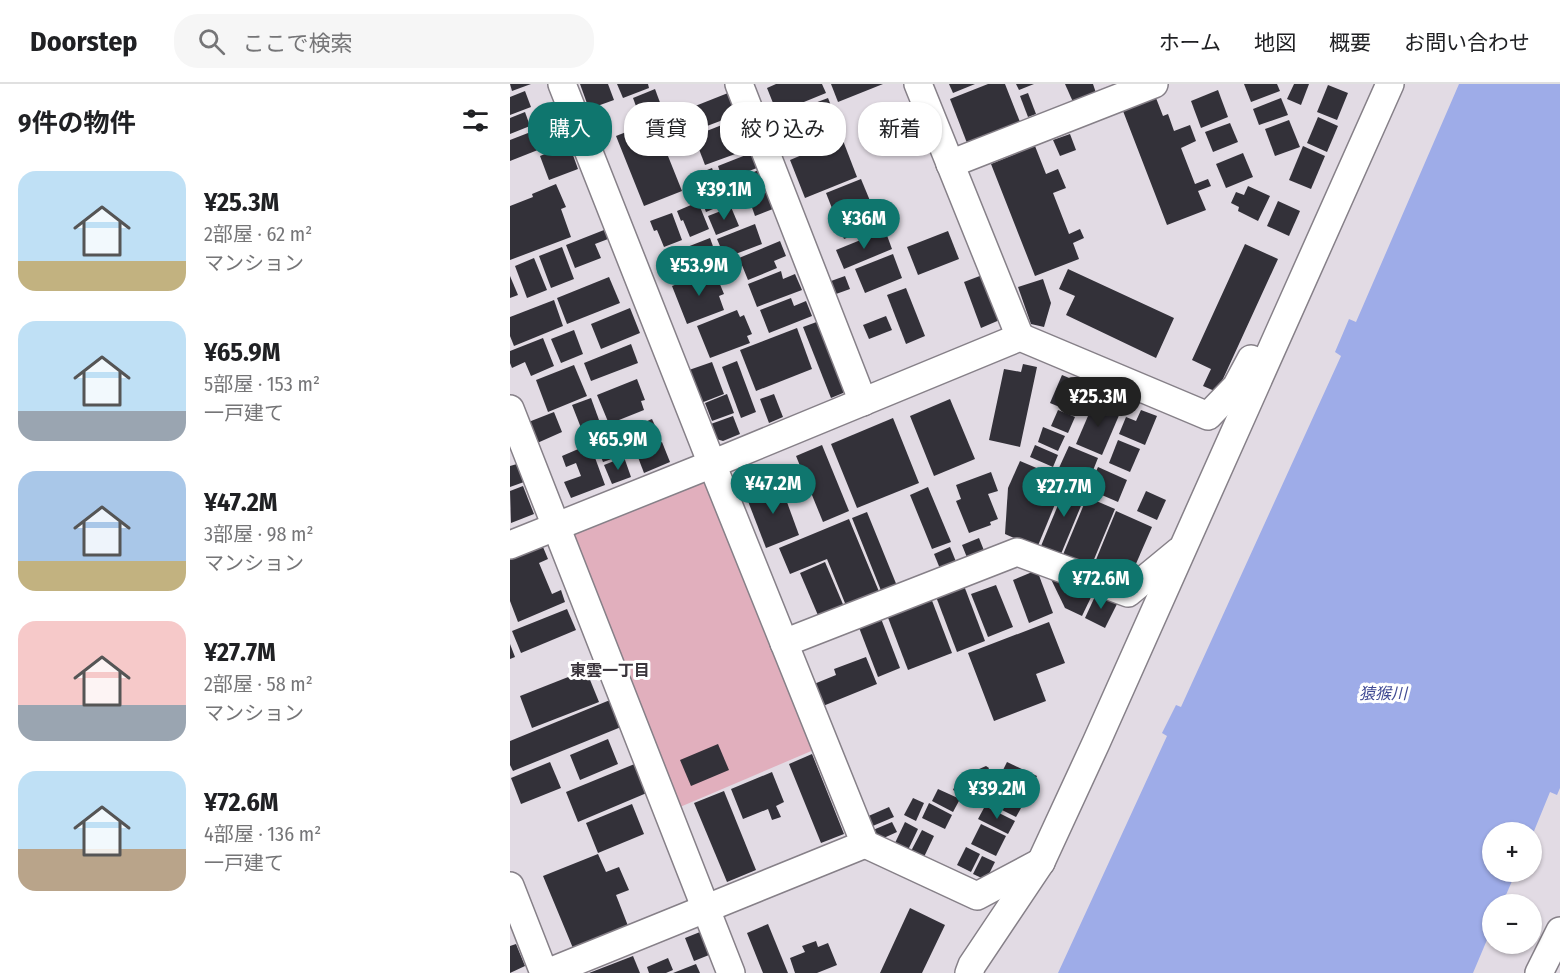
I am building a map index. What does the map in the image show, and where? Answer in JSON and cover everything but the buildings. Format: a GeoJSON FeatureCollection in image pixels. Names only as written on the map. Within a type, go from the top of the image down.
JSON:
{"type":"FeatureCollection","features":[{"type":"Feature","properties":{"kind":"street"},"geometry":{"type":"LineString","coordinates":[[562,84],[865,844],[977,896],[1041,862]]}},
{"type":"Feature","properties":{"kind":"street"},"geometry":{"type":"LineString","coordinates":[[739,84],[863,402]]}},
{"type":"Feature","properties":{"kind":"street"},"geometry":{"type":"LineString","coordinates":[[918,84],[1020,337],[1208,416],[1236,387],[1264,333],[1299,289]]}},
{"type":"Feature","properties":{"kind":"street"},"geometry":{"type":"LineString","coordinates":[[950,164],[1108,92],[1154,84]]}},
{"type":"Feature","properties":{"kind":"street"},"geometry":{"type":"LineString","coordinates":[[969,973],[972,965],[1041,862],[1096,744],[1390,84]]}},
{"type":"Feature","properties":{"kind":"street"},"geometry":{"type":"LineString","coordinates":[[510,545],[1020,337]]}},
{"type":"Feature","properties":{"kind":"street"},"geometry":{"type":"LineString","coordinates":[[510,409],[731,973]]}},
{"type":"Feature","properties":{"kind":"street"},"geometry":{"type":"LineString","coordinates":[[784,643],[1017,552],[1128,593],[1184,547]]}},
{"type":"Feature","properties":{"kind":"street"},"geometry":{"type":"LineString","coordinates":[[510,886],[546,973],[865,844]]}},
{"type":"Feature","properties":{"kind":"street"},"geometry":{"type":"LineString","coordinates":[[1539,973],[1560,931]]}},
{"type":"Feature","properties":{"kind":"shaded area"},"geometry":{"type":"Polygon","coordinates":[[[696,479],[710,483],[816,749],[680,807],[574,537],[578,528],[696,479]]]}},
{"type":"Feature","properties":{"kind":"water","name":"猿猴川"},"geometry":{"type":"Polygon","coordinates":[[[1459,84],[1560,84],[1560,788],[1557,795],[1550,792],[1538,822],[1482,822],[1482,882],[1512,882],[1506,894],[1482,894],[1482,952],[1473,973],[1058,973],[1167,736],[1162,733],[1176,705],[1181,707],[1341,356],[1335,352],[1349,319],[1356,322],[1459,84]]]}},
{"type":"Feature","properties":{"kind":"district","name":"東雲一丁目"},"geometry":{"type":"Point","coordinates":[610,670]}}]}
